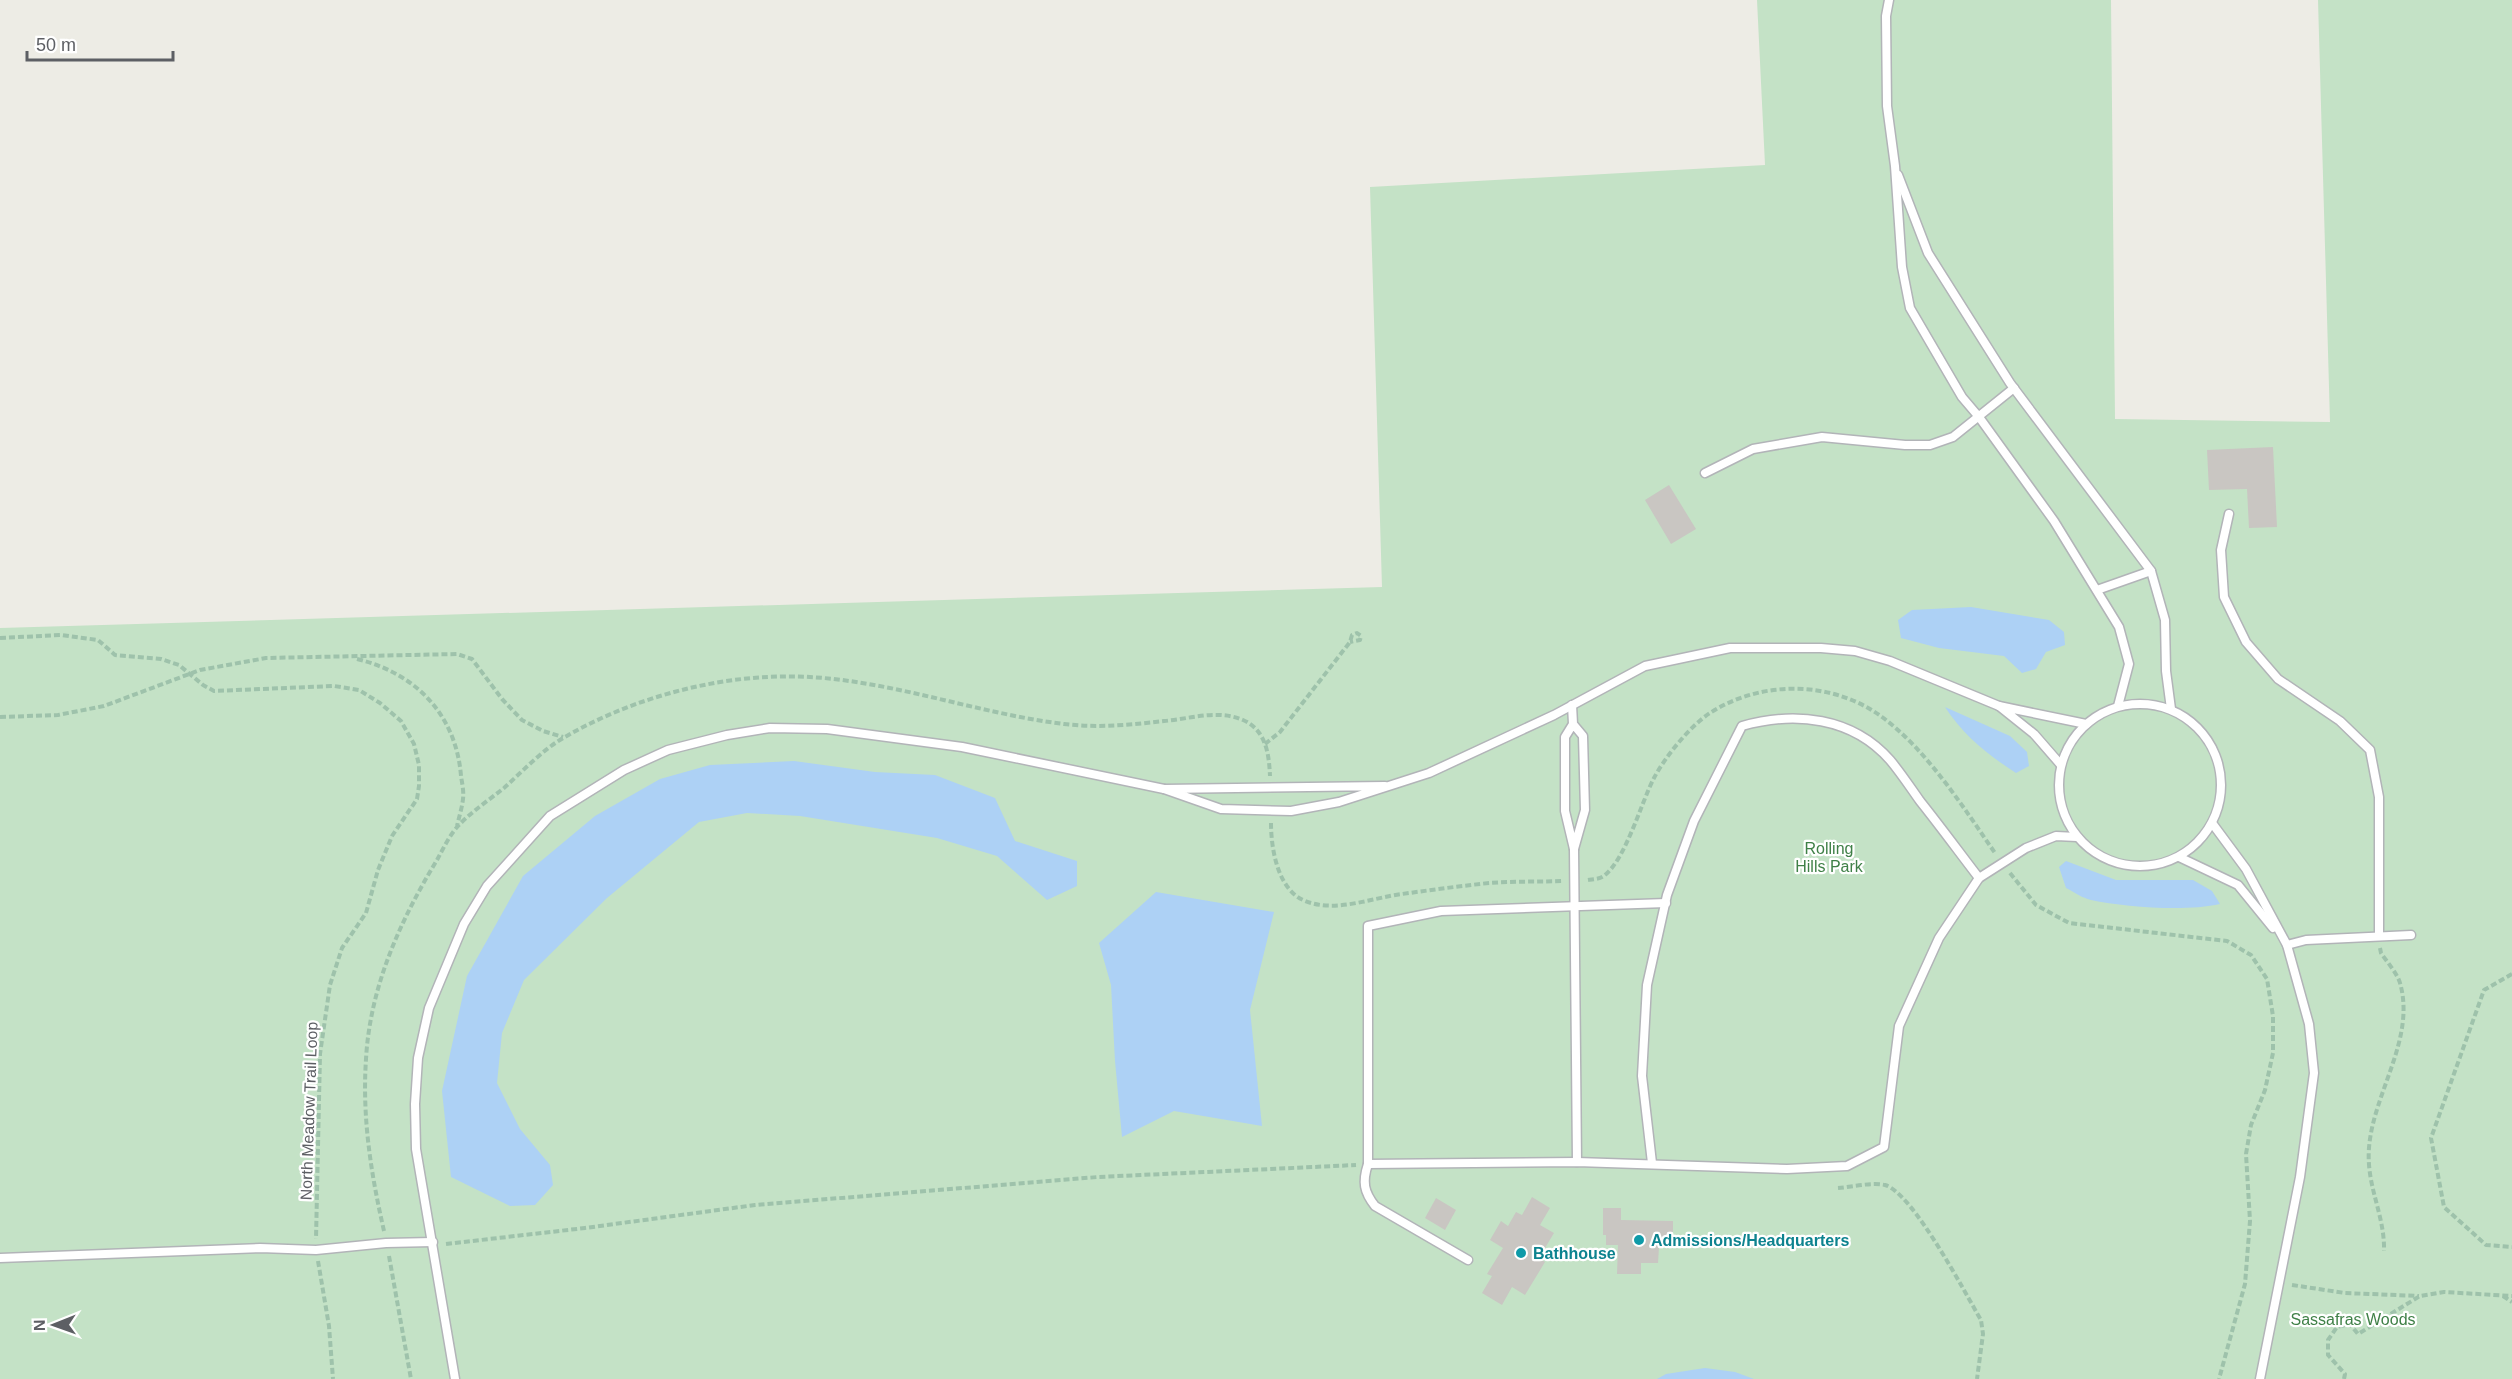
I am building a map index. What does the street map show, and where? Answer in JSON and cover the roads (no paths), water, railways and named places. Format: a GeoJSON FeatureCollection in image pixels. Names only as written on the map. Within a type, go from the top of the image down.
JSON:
{"type":"FeatureCollection","features":[{"type":"Feature","properties":{"kind":"lane"},"geometry":{"type":"LineString","coordinates":[[1889,0],[1886,16],[1887,106],[1895,166],[1902,267],[1911,308],[1962,397],[2054,521],[2119,627],[2128,664],[2118,706]]}},
{"type":"Feature","properties":{"kind":"lane"},"geometry":{"type":"LineString","coordinates":[[1895,166],[1928,253],[2014,388],[2151,571],[2165,620],[2166,671],[2171,709]]}},
{"type":"Feature","properties":{"kind":"lane"},"geometry":{"type":"LineString","coordinates":[[1705,473],[1753,449],[1822,438],[1905,446],[1930,445],[1953,437],[2014,388]]}},
{"type":"Feature","properties":{"kind":"lane"},"geometry":{"type":"LineString","coordinates":[[2229,514],[2221,550],[2224,597],[2246,642],[2278,679],[2340,721],[2370,750],[2379,797],[2379,936]]}},
{"type":"Feature","properties":{"kind":"lane"},"geometry":{"type":"LineString","coordinates":[[2097,590],[2151,571]]}},
{"type":"Feature","properties":{"kind":"lane"},"geometry":{"type":"LineString","coordinates":[[455,1379],[434,1242],[416,1149],[415,1104],[418,1058],[429,1008],[464,924],[481,896],[550,816],[624,770],[668,750],[727,735],[770,728],[827,729],[962,747],[1164,789],[1221,809],[1291,811],[1339,802],[1429,773],[1572,705],[1645,666],[1730,648],[1821,648],[1855,651],[1890,660],[1999,706],[2086,724]]}},
{"type":"Feature","properties":{"kind":"lane"},"geometry":{"type":"LineString","coordinates":[[2144,703],[2171,709],[2194,723],[2211,745],[2220,770],[2221,797],[2212,823],[2198,842],[2179,857],[2152,866],[2125,865],[2098,855],[2077,837],[2065,815],[2059,790],[2061,765],[2070,742],[2086,724],[2101,713],[2118,706],[2144,703]]}},
{"type":"Feature","properties":{"kind":"lane"},"geometry":{"type":"LineString","coordinates":[[1572,705],[1573,724],[1583,736],[1585,810],[1574,849]]}},
{"type":"Feature","properties":{"kind":"lane"},"geometry":{"type":"LineString","coordinates":[[1999,706],[2034,734],[2061,765]]}},
{"type":"Feature","properties":{"kind":"lane"},"geometry":{"type":"LineString","coordinates":[[1652,1163],[1642,1076],[1647,985],[1666,903],[1694,821],[1742,726],[1787,717],[1818,719],[1853,731],[1889,759],[1979,878]]}},
{"type":"Feature","properties":{"kind":"lane"},"geometry":{"type":"LineString","coordinates":[[1573,724],[1564,737],[1565,811],[1574,849],[1577,1162]]}},
{"type":"Feature","properties":{"kind":"lane"},"geometry":{"type":"LineString","coordinates":[[1164,789],[1385,786]]}},
{"type":"Feature","properties":{"kind":"lane"},"geometry":{"type":"LineString","coordinates":[[2212,823],[2246,869],[2287,945],[2309,1024],[2314,1073],[2300,1177],[2260,1379]]}},
{"type":"Feature","properties":{"kind":"lane"},"geometry":{"type":"LineString","coordinates":[[1368,1164],[1577,1162],[1787,1169],[1846,1166],[1884,1147],[1899,1026],[1939,938],[1979,878],[2026,848],[2056,836],[2077,837]]}},
{"type":"Feature","properties":{"kind":"lane"},"geometry":{"type":"LineString","coordinates":[[2179,857],[2238,885],[2287,945]]}},
{"type":"Feature","properties":{"kind":"lane"},"geometry":{"type":"LineString","coordinates":[[1468,1260],[1375,1206],[1367,1196],[1364,1186],[1368,1164],[1368,926],[1441,911],[1666,903]]}},
{"type":"Feature","properties":{"kind":"lane"},"geometry":{"type":"LineString","coordinates":[[2287,945],[2306,940],[2411,935]]}},
{"type":"Feature","properties":{"kind":"lane"},"geometry":{"type":"LineString","coordinates":[[0,1258],[260,1248],[316,1250],[386,1243],[434,1242]]}},
{"type":"Feature","properties":{"kind":"water"},"geometry":{"type":"Polygon","coordinates":[[[1971,607],[2049,620],[2064,632],[2065,645],[2046,652],[2036,669],[2022,673],[2004,656],[1939,648],[1901,638],[1898,620],[1912,610],[1971,607]]]}},
{"type":"Feature","properties":{"kind":"water"},"geometry":{"type":"Polygon","coordinates":[[[1945,707],[2010,736],[2027,752],[2029,766],[2016,773],[1986,752],[1968,735],[1945,707]]]}},
{"type":"Feature","properties":{"kind":"water"},"geometry":{"type":"Polygon","coordinates":[[[794,761],[875,772],[935,775],[995,798],[1015,841],[1077,861],[1077,886],[1047,900],[997,856],[937,838],[800,816],[747,813],[699,822],[607,898],[524,980],[502,1033],[497,1083],[520,1129],[550,1165],[553,1185],[535,1205],[510,1206],[451,1177],[442,1091],[467,976],[523,876],[595,816],[660,779],[710,765],[794,761]]]}},
{"type":"Feature","properties":{"kind":"water"},"geometry":{"type":"Polygon","coordinates":[[[2066,861],[2116,880],[2193,880],[2212,891],[2220,904],[2190,908],[2155,908],[2088,899],[2066,888],[2059,867],[2066,861]]]}},
{"type":"Feature","properties":{"kind":"water"},"geometry":{"type":"Polygon","coordinates":[[[1156,892],[1274,912],[1250,1010],[1262,1126],[1174,1111],[1122,1137],[1111,985],[1099,943],[1156,892]]]}},
{"type":"Feature","properties":{"kind":"water"},"geometry":{"type":"Polygon","coordinates":[[[1705,1368],[1735,1372],[1754,1379],[1657,1379],[1666,1374],[1705,1368]]]}},
{"type":"Feature","properties":{"kind":"place","name":"Admissions/Headquarters"},"geometry":{"type":"Point","coordinates":[1639,1240]}},
{"type":"Feature","properties":{"kind":"place","name":"Bathhouse"},"geometry":{"type":"Point","coordinates":[1521,1253]}},
{"type":"Feature","properties":{"kind":"park label","name":"Rolling Hills Park"},"geometry":{"type":"Point","coordinates":[1829,857]}},
{"type":"Feature","properties":{"kind":"park label","name":"Sassafras Woods"},"geometry":{"type":"Point","coordinates":[2353,1319]}}]}
